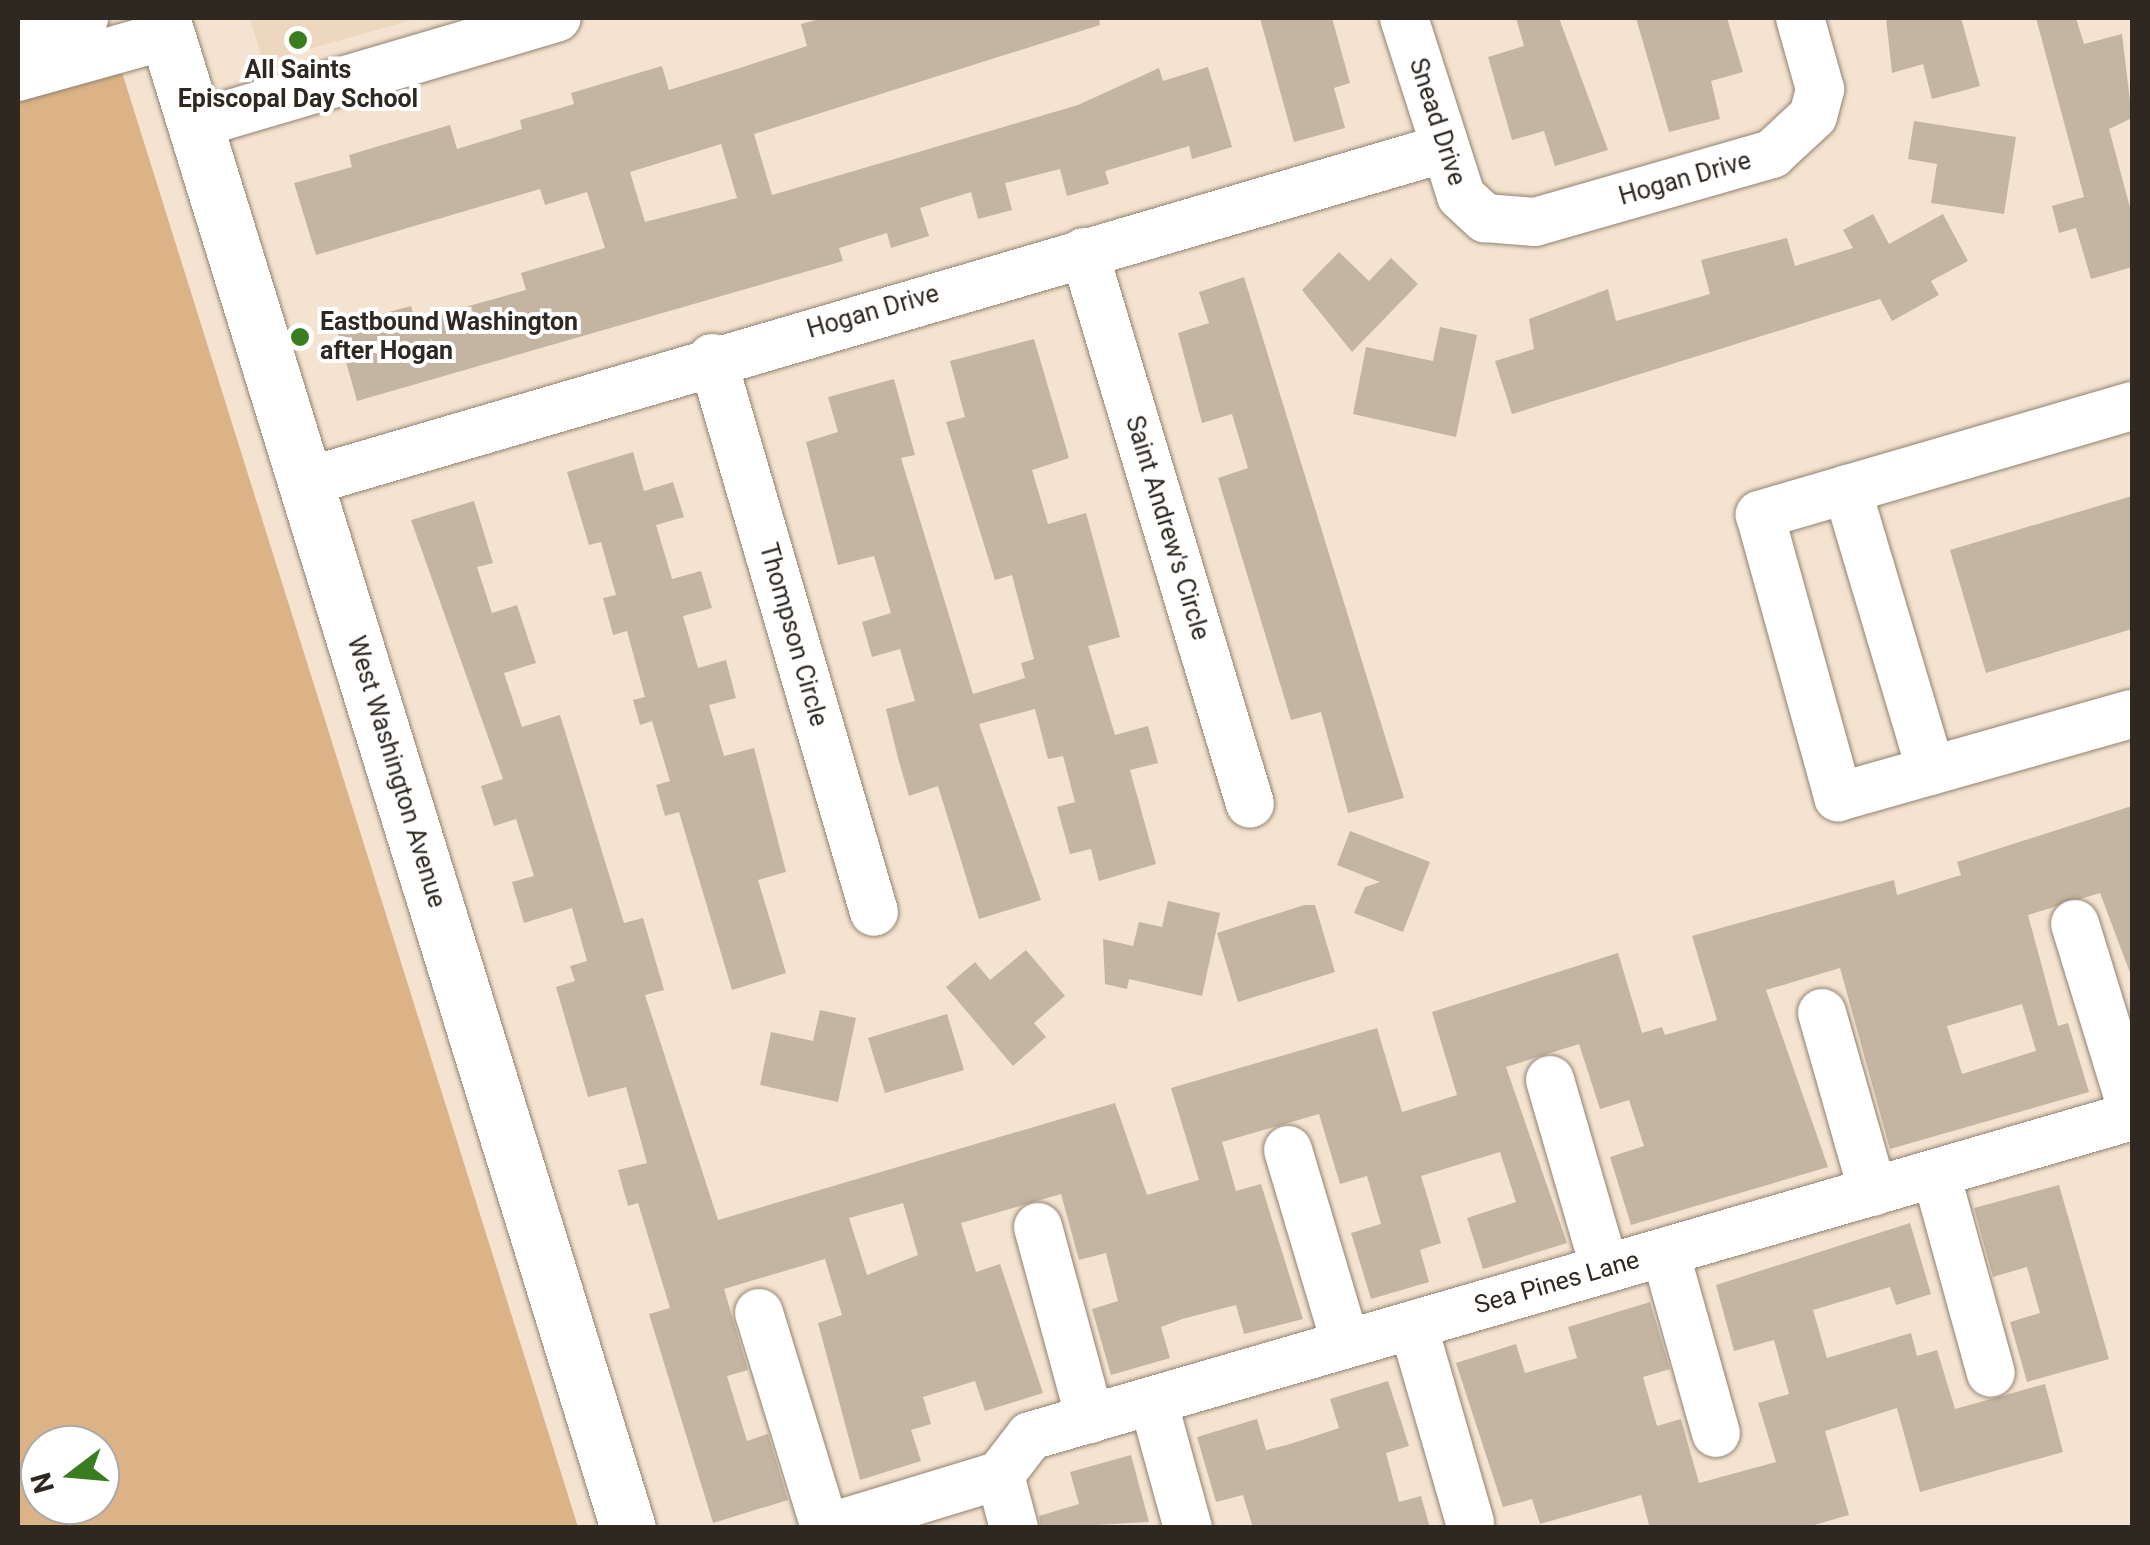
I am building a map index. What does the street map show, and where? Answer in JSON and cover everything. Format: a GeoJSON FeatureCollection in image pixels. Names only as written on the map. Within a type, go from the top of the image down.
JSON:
{"type":"FeatureCollection","features":[{"type":"Feature","properties":{"kind":"main road","name":"West Washington Avenue"},"geometry":{"type":"LineString","coordinates":[[165,26],[628,1528]]}},
{"type":"Feature","properties":{"kind":"street"},"geometry":{"type":"LineString","coordinates":[[18,37],[84,18]]}},
{"type":"Feature","properties":{"kind":"street"},"geometry":{"type":"LineString","coordinates":[[196,124],[458,32],[557,18]]}},
{"type":"Feature","properties":{"kind":"street","name":"Snead Drive"},"geometry":{"type":"LineString","coordinates":[[1404,18],[1442,149],[1461,196],[1485,218]]}},
{"type":"Feature","properties":{"kind":"street","name":"Hogan Drive"},"geometry":{"type":"LineString","coordinates":[[1485,218],[1534,222],[1772,154],[1813,116],[1820,89],[1800,18]]}},
{"type":"Feature","properties":{"kind":"street"},"geometry":{"type":"LineString","coordinates":[[18,77],[165,26]]}},
{"type":"Feature","properties":{"kind":"street","name":"Hogan Drive"},"geometry":{"type":"LineString","coordinates":[[306,482],[712,358],[1442,149]]}},
{"type":"Feature","properties":{"kind":"street","name":"Saint Andrew's Circle"},"geometry":{"type":"LineString","coordinates":[[1084,252],[1250,804]]}},
{"type":"Feature","properties":{"kind":"street","name":"Thompson Circle"},"geometry":{"type":"LineString","coordinates":[[712,358],[874,912]]}},
{"type":"Feature","properties":{"kind":"street"},"geometry":{"type":"LineString","coordinates":[[2132,406],[1760,515],[1838,798],[2132,714]]}},
{"type":"Feature","properties":{"kind":"street"},"geometry":{"type":"LineString","coordinates":[[1848,489],[1931,771]]}},
{"type":"Feature","properties":{"kind":"street"},"geometry":{"type":"LineString","coordinates":[[2074,924],[2132,1113]]}},
{"type":"Feature","properties":{"kind":"street"},"geometry":{"type":"LineString","coordinates":[[1822,1013],[1873,1192]]}},
{"type":"Feature","properties":{"kind":"street"},"geometry":{"type":"LineString","coordinates":[[1550,1080],[1605,1269]]}},
{"type":"Feature","properties":{"kind":"street","name":"Sea Pines Lane"},"geometry":{"type":"LineString","coordinates":[[1000,1475],[1030,1436],[1936,1174],[2132,1113]]}},
{"type":"Feature","properties":{"kind":"street"},"geometry":{"type":"LineString","coordinates":[[1288,1150],[1346,1344]]}},
{"type":"Feature","properties":{"kind":"street"},"geometry":{"type":"LineString","coordinates":[[1936,1174],[1991,1373]]}},
{"type":"Feature","properties":{"kind":"street"},"geometry":{"type":"LineString","coordinates":[[1038,1227],[1090,1419]]}},
{"type":"Feature","properties":{"kind":"street"},"geometry":{"type":"LineString","coordinates":[[1665,1252],[1716,1434]]}},
{"type":"Feature","properties":{"kind":"street"},"geometry":{"type":"LineString","coordinates":[[758,1313],[826,1528],[1000,1475],[1014,1528]]}},
{"type":"Feature","properties":{"kind":"street"},"geometry":{"type":"LineString","coordinates":[[1414,1325],[1470,1523]]}},
{"type":"Feature","properties":{"kind":"street"},"geometry":{"type":"LineString","coordinates":[[1154,1400],[1188,1528]]}},
{"type":"Feature","properties":{"kind":"shaded area"},"geometry":{"type":"Polygon","coordinates":[[[18,18],[105,18],[578,1527],[18,1527],[18,18]]]}},
{"type":"Feature","properties":{"kind":"shaded area","name":"All Saints Episcopal Day School"},"geometry":{"type":"Polygon","coordinates":[[[250,18],[419,18],[263,62],[250,18]]]}},
{"type":"Feature","properties":{"kind":"building"},"geometry":{"type":"Polygon","coordinates":[[[823,18],[1099,18],[1100,25],[754,134],[772,195],[1078,105],[1159,68],[1163,81],[1208,67],[1232,147],[1192,159],[1189,146],[1105,171],[1109,184],[1067,196],[1060,169],[1005,183],[1012,210],[978,219],[971,192],[920,208],[929,236],[891,248],[887,233],[839,248],[843,261],[357,401],[336,326],[411,306],[415,321],[526,290],[521,273],[605,248],[587,192],[545,205],[540,189],[316,255],[294,183],[352,167],[349,155],[450,125],[457,149],[522,129],[520,120],[574,104],[571,93],[662,66],[669,90],[743,67],[807,46],[801,24],[823,18]],[[721,144],[630,172],[645,222],[737,198],[721,144]]]}},
{"type":"Feature","properties":{"kind":"building"},"geometry":{"type":"Polygon","coordinates":[[[1260,18],[1332,18],[1350,83],[1334,88],[1345,128],[1294,142],[1260,18]]]}},
{"type":"Feature","properties":{"kind":"building"},"geometry":{"type":"Polygon","coordinates":[[[1516,18],[1559,18],[1608,150],[1555,166],[1544,131],[1512,140],[1488,57],[1524,46],[1516,18]]]}},
{"type":"Feature","properties":{"kind":"building"},"geometry":{"type":"Polygon","coordinates":[[[1636,18],[1727,18],[1743,72],[1711,81],[1720,119],[1669,132],[1636,18]]]}},
{"type":"Feature","properties":{"kind":"building"},"geometry":{"type":"Polygon","coordinates":[[[1886,18],[1961,18],[1980,86],[1932,99],[1923,64],[1892,73],[1886,18]]]}},
{"type":"Feature","properties":{"kind":"building"},"geometry":{"type":"Polygon","coordinates":[[[2036,18],[2076,18],[2084,44],[2122,34],[2132,118],[2109,129],[2132,215],[2132,267],[2091,279],[2076,228],[2059,233],[2052,206],[2084,197],[2036,18]]]}},
{"type":"Feature","properties":{"kind":"building"},"geometry":{"type":"Polygon","coordinates":[[[1914,121],[2016,137],[2004,214],[1931,203],[1937,164],[1908,159],[1914,121]]]}},
{"type":"Feature","properties":{"kind":"building"},"geometry":{"type":"Polygon","coordinates":[[[1873,214],[1889,244],[1943,214],[1968,261],[1931,281],[1939,295],[1892,321],[1880,299],[1512,414],[1495,361],[1534,349],[1529,319],[1608,289],[1616,321],[1710,294],[1701,260],[1787,238],[1795,266],[1853,248],[1843,230],[1873,214]]]}},
{"type":"Feature","properties":{"kind":"building"},"geometry":{"type":"Polygon","coordinates":[[[1339,252],[1369,281],[1391,258],[1418,284],[1352,352],[1302,290],[1339,252]]]}},
{"type":"Feature","properties":{"kind":"building"},"geometry":{"type":"Polygon","coordinates":[[[1244,277],[1404,798],[1348,813],[1321,712],[1291,720],[1218,478],[1248,468],[1232,414],[1202,423],[1178,333],[1209,323],[1199,292],[1244,277]]]}},
{"type":"Feature","properties":{"kind":"building"},"geometry":{"type":"Polygon","coordinates":[[[1440,327],[1477,335],[1456,437],[1353,414],[1366,347],[1433,361],[1440,327]]]}},
{"type":"Feature","properties":{"kind":"building"},"geometry":{"type":"Polygon","coordinates":[[[1034,339],[1069,458],[1032,470],[1048,524],[1086,513],[1120,637],[1088,646],[1115,735],[1148,726],[1158,763],[1130,770],[1156,864],[1099,881],[1091,849],[1070,854],[1057,807],[1075,802],[1063,756],[1048,759],[1035,709],[979,724],[1041,900],[979,919],[938,786],[909,796],[898,758],[886,709],[915,701],[900,649],[872,657],[862,622],[891,613],[874,556],[838,565],[806,442],[838,432],[828,397],[894,379],[915,455],[901,458],[973,694],[1025,678],[1021,663],[1034,659],[1012,575],[995,580],[946,422],[965,417],[950,361],[1034,339]]]}},
{"type":"Feature","properties":{"kind":"building"},"geometry":{"type":"Polygon","coordinates":[[[633,452],[644,491],[673,482],[684,517],[656,525],[672,579],[701,571],[712,608],[683,616],[698,668],[726,660],[736,698],[709,705],[724,756],[754,748],[786,872],[758,880],[786,973],[732,990],[679,812],[665,816],[656,785],[670,781],[652,721],[640,725],[633,700],[645,697],[627,631],[613,635],[603,598],[616,595],[601,542],[589,545],[567,472],[633,452]]]}},
{"type":"Feature","properties":{"kind":"building"},"geometry":{"type":"Polygon","coordinates":[[[2132,496],[2132,629],[1986,673],[1950,550],[2132,496]]]}},
{"type":"Feature","properties":{"kind":"building"},"geometry":{"type":"Polygon","coordinates":[[[474,501],[493,563],[477,567],[492,613],[517,605],[536,663],[504,673],[522,727],[560,715],[624,923],[643,918],[664,990],[645,995],[718,1220],[1115,1103],[1147,1195],[1199,1180],[1171,1088],[1377,1028],[1402,1112],[1457,1095],[1432,1012],[1618,953],[1642,1033],[1662,1027],[1665,1035],[1717,1020],[1692,936],[1894,880],[1897,895],[1961,875],[1957,862],[2132,806],[2132,978],[2100,893],[2028,915],[2058,1026],[2068,1023],[2089,1092],[1890,1149],[1840,968],[1766,990],[1828,1167],[1631,1225],[1610,1157],[1644,1146],[1629,1100],[1600,1109],[1579,1044],[1506,1067],[1567,1243],[1483,1269],[1467,1218],[1516,1202],[1500,1152],[1421,1176],[1441,1243],[1420,1250],[1429,1282],[1371,1299],[1351,1233],[1381,1224],[1367,1176],[1340,1184],[1319,1114],[1222,1142],[1236,1191],[1261,1184],[1303,1319],[1244,1334],[1236,1305],[1182,1319],[1161,1327],[1170,1358],[1111,1375],[1092,1309],[1118,1301],[1106,1253],[1079,1260],[1061,1194],[961,1223],[976,1272],[1000,1264],[1043,1393],[985,1411],[975,1381],[923,1397],[931,1424],[911,1430],[921,1461],[860,1480],[818,1323],[842,1315],[825,1259],[724,1289],[748,1370],[727,1376],[747,1441],[768,1434],[788,1500],[713,1523],[649,1314],[670,1308],[638,1203],[628,1206],[618,1170],[647,1163],[626,1087],[588,1097],[556,987],[575,981],[570,966],[587,961],[572,908],[524,923],[512,882],[534,876],[516,819],[494,826],[481,786],[503,779],[411,520],[474,501]],[[2022,1004],[1947,1026],[1962,1074],[2036,1051],[2022,1004]],[[903,1203],[849,1218],[867,1275],[918,1255],[903,1203]]]}},
{"type":"Feature","properties":{"kind":"building"},"geometry":{"type":"Polygon","coordinates":[[[1350,831],[1430,862],[1403,932],[1354,913],[1365,887],[1380,882],[1337,865],[1350,831]]]}},
{"type":"Feature","properties":{"kind":"building"},"geometry":{"type":"Polygon","coordinates":[[[1168,901],[1220,913],[1202,996],[1129,979],[1127,989],[1105,984],[1103,939],[1133,946],[1139,922],[1162,927],[1168,901]]]}},
{"type":"Feature","properties":{"kind":"building"},"geometry":{"type":"Polygon","coordinates":[[[1304,905],[1315,905],[1335,972],[1238,1002],[1217,933],[1304,905]]]}},
{"type":"Feature","properties":{"kind":"building"},"geometry":{"type":"Polygon","coordinates":[[[1026,950],[1065,996],[1034,1023],[1046,1037],[1013,1066],[946,987],[975,962],[990,980],[1026,950]]]}},
{"type":"Feature","properties":{"kind":"building"},"geometry":{"type":"Polygon","coordinates":[[[820,1010],[856,1018],[838,1102],[760,1085],[771,1032],[813,1041],[820,1010]]]}},
{"type":"Feature","properties":{"kind":"building"},"geometry":{"type":"Polygon","coordinates":[[[947,1014],[964,1070],[885,1093],[868,1038],[947,1014]]]}},
{"type":"Feature","properties":{"kind":"building"},"geometry":{"type":"Polygon","coordinates":[[[2059,1185],[2109,1359],[2027,1382],[2010,1322],[2040,1313],[2027,1267],[1993,1277],[1974,1208],[2059,1185]]]}},
{"type":"Feature","properties":{"kind":"building"},"geometry":{"type":"Polygon","coordinates":[[[1910,1223],[1931,1294],[1896,1305],[1890,1287],[1813,1310],[1827,1358],[1911,1333],[1917,1356],[1937,1350],[1955,1409],[2045,1384],[2063,1452],[1920,1492],[1897,1408],[1825,1431],[1849,1515],[1804,1528],[1650,1528],[1641,1495],[1540,1524],[1532,1499],[1503,1507],[1456,1363],[1516,1344],[1525,1373],[1577,1358],[1568,1327],[1650,1302],[1670,1369],[1643,1377],[1657,1426],[1681,1419],[1699,1483],[1776,1462],[1758,1403],[1789,1394],[1774,1340],[1734,1351],[1716,1285],[1910,1223]]]}},
{"type":"Feature","properties":{"kind":"building"},"geometry":{"type":"Polygon","coordinates":[[[1388,1381],[1409,1446],[1386,1453],[1399,1502],[1421,1496],[1430,1528],[1253,1528],[1243,1495],[1216,1502],[1197,1437],[1257,1419],[1266,1450],[1287,1445],[1339,1428],[1330,1399],[1388,1381]]]}},
{"type":"Feature","properties":{"kind":"building"},"geometry":{"type":"Polygon","coordinates":[[[1131,1455],[1149,1522],[1041,1528],[1039,1516],[1079,1504],[1070,1472],[1131,1455]]]}},
{"type":"Feature","properties":{"kind":"place","name":"All Saints Episcopal Day School"},"geometry":{"type":"Point","coordinates":[298,40]}},
{"type":"Feature","properties":{"kind":"place","name":"Eastbound Washington after Hogan"},"geometry":{"type":"Point","coordinates":[300,337]}}]}
